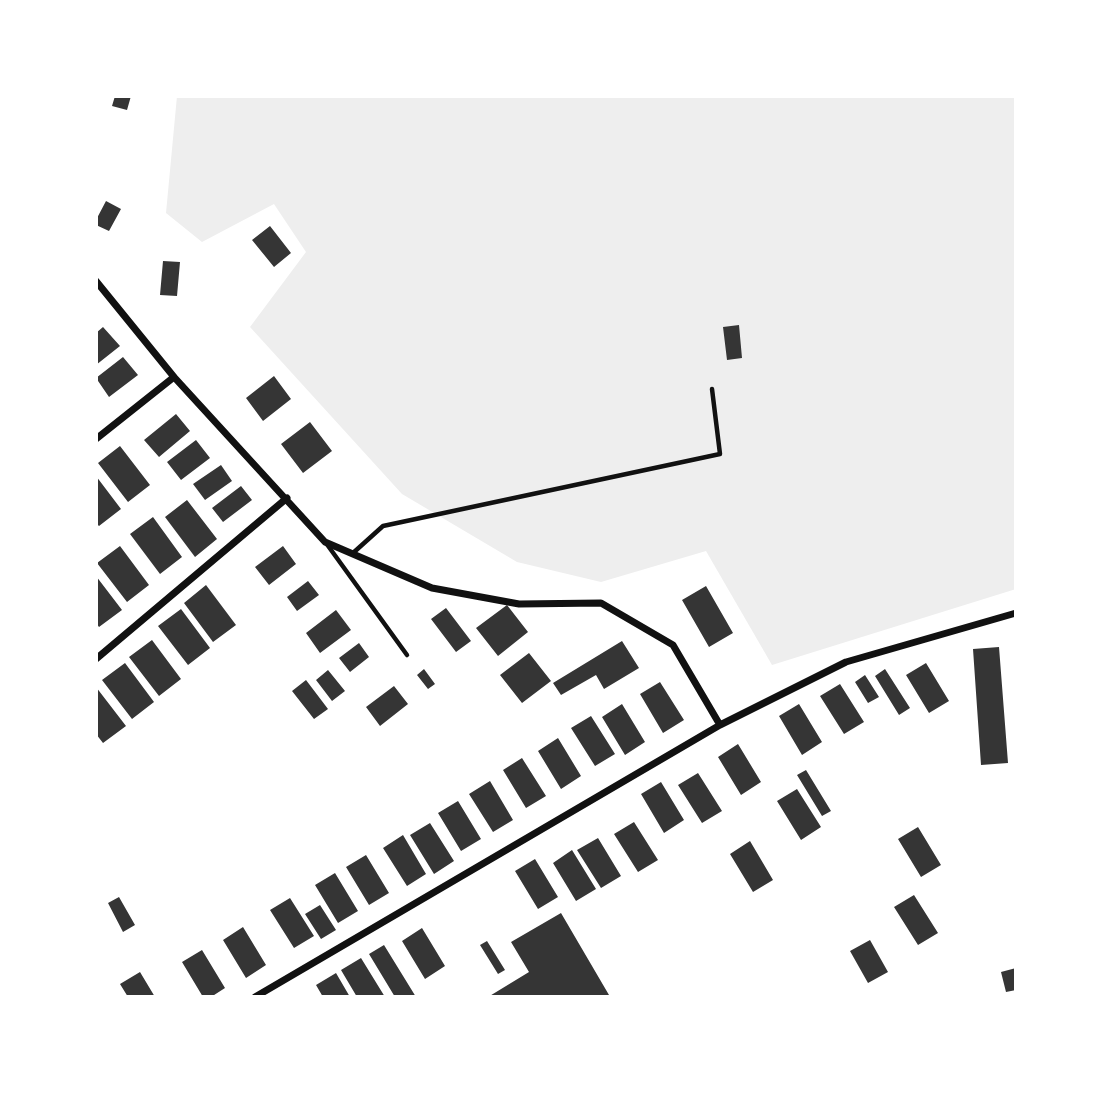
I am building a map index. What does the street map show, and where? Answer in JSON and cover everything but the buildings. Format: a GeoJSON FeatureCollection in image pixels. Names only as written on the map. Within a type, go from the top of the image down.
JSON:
{"type":"FeatureCollection","features":[{"type":"Feature","properties":{"kind":"street"},"geometry":{"type":"LineString","coordinates":[[96,281],[174,377],[325,542],[432,588],[519,604],[601,603],[673,645],[720,725]]}},
{"type":"Feature","properties":{"kind":"street"},"geometry":{"type":"LineString","coordinates":[[96,439],[174,377]]}},
{"type":"Feature","properties":{"kind":"street"},"geometry":{"type":"LineString","coordinates":[[96,659],[286,498]]}},
{"type":"Feature","properties":{"kind":"street"},"geometry":{"type":"LineString","coordinates":[[255,997],[720,725],[845,662],[1016,613]]}},
{"type":"Feature","properties":{"kind":"lane"},"geometry":{"type":"LineString","coordinates":[[352,554],[383,526],[720,454],[712,389]]}},
{"type":"Feature","properties":{"kind":"lane"},"geometry":{"type":"LineString","coordinates":[[325,542],[407,655]]}},
{"type":"Feature","properties":{"kind":"shaded area"},"geometry":{"type":"Polygon","coordinates":[[[177,96],[1016,96],[1016,589],[772,665],[706,551],[601,582],[517,562],[402,494],[250,327],[306,252],[274,204],[202,242],[166,213],[177,96]]]}}]}
